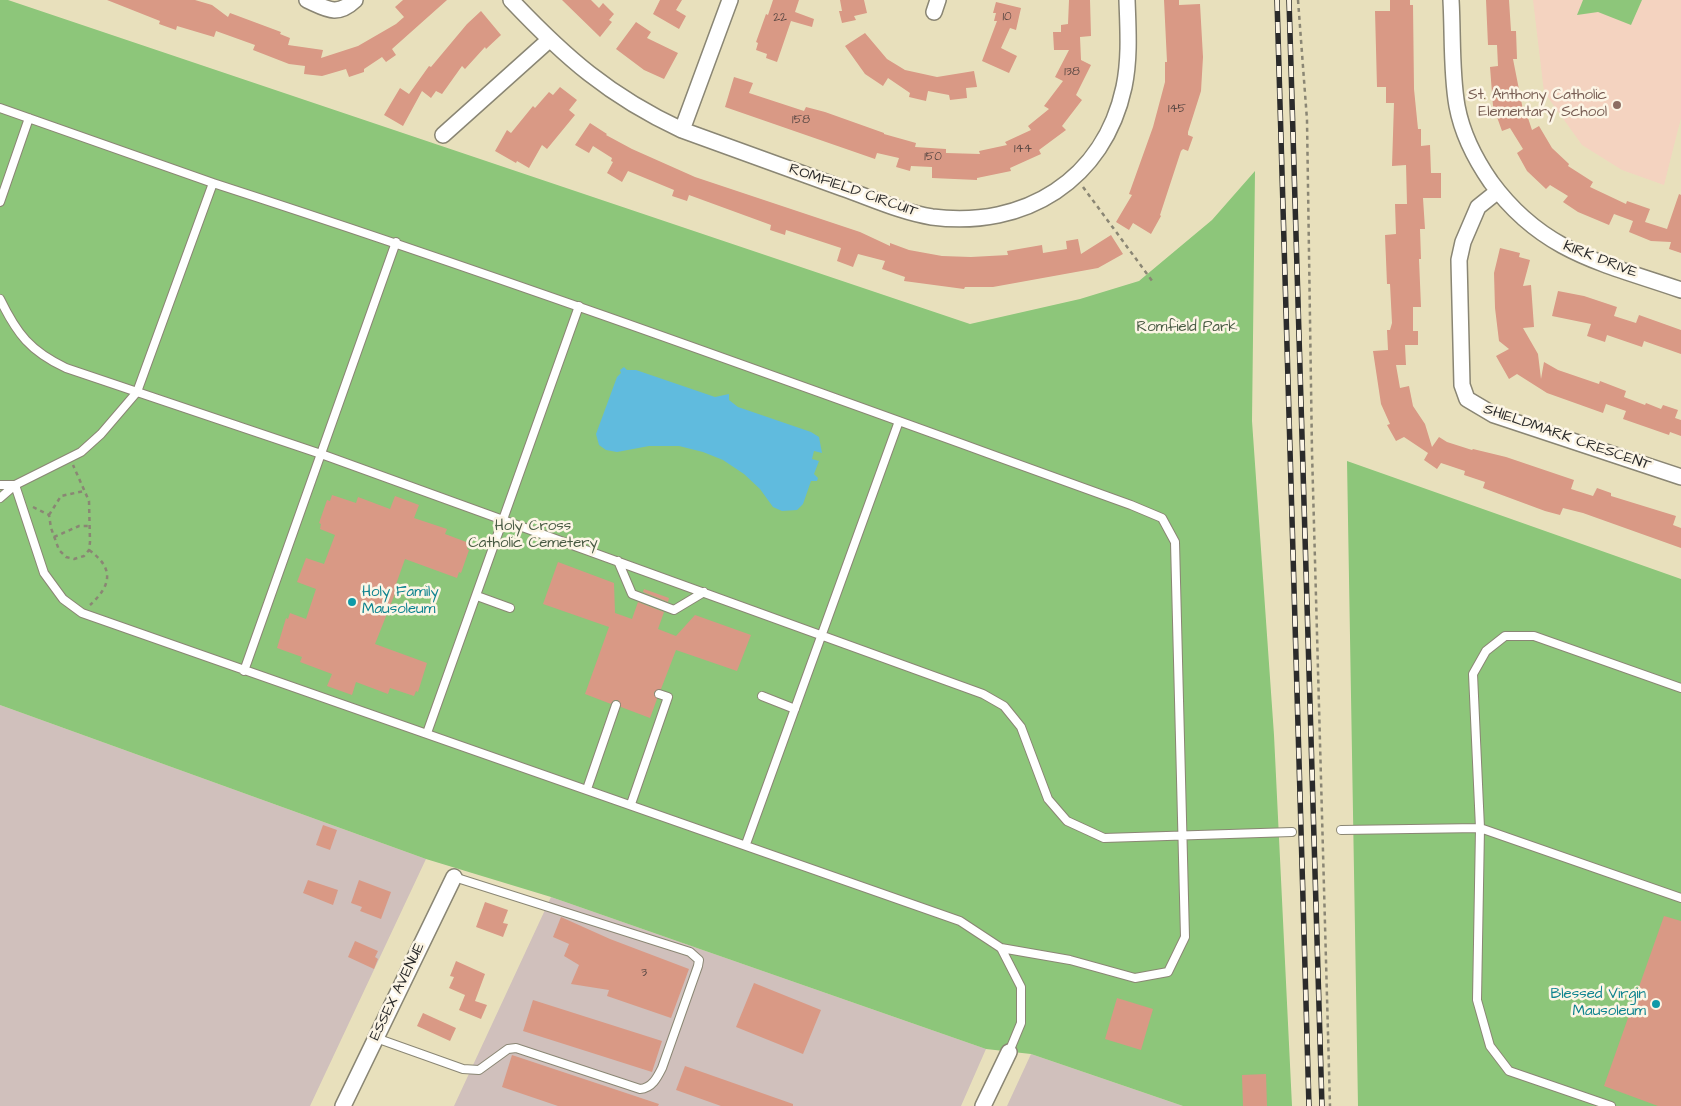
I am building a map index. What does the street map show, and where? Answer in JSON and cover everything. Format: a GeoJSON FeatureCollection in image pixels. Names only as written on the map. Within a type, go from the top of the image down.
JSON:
{"type":"FeatureCollection","features":[{"type":"Feature","properties":{"kind":"street"},"geometry":{"type":"LineString","coordinates":[[308,0],[323,8],[337,11],[347,8],[355,0]]}},
{"type":"Feature","properties":{"kind":"street","name":"ROMFIELD CIRCUIT"},"geometry":{"type":"LineString","coordinates":[[511,0],[549,40],[609,90],[647,113],[682,130],[904,210],[930,216],[974,219],[1018,210],[1050,196],[1076,177],[1105,137],[1120,103],[1128,64],[1127,0]]}},
{"type":"Feature","properties":{"kind":"street"},"geometry":{"type":"LineString","coordinates":[[682,130],[730,0]]}},
{"type":"Feature","properties":{"kind":"street","name":"KIRK DRIVE"},"geometry":{"type":"LineString","coordinates":[[1452,0],[1457,106],[1474,155],[1513,210],[1548,239],[1579,255],[1681,290]]}},
{"type":"Feature","properties":{"kind":"street"},"geometry":{"type":"LineString","coordinates":[[444,135],[549,40]]}},
{"type":"Feature","properties":{"kind":"street","name":"SHIELDMARK CRESCENT"},"geometry":{"type":"LineString","coordinates":[[1498,191],[1478,207],[1462,242],[1459,260],[1462,385],[1467,399],[1494,415],[1681,477]]}},
{"type":"Feature","properties":{"kind":"street","name":"ESSEX AVENUE"},"geometry":{"type":"LineString","coordinates":[[343,1106],[454,877]]}},
{"type":"Feature","properties":{"kind":"street"},"geometry":{"type":"LineString","coordinates":[[984,1106],[1009,1052]]}},
{"type":"Feature","properties":{"kind":"lane"},"geometry":{"type":"LineString","coordinates":[[0,108],[213,183],[396,242],[579,306],[1131,505],[1162,518],[1176,542],[1185,937],[1168,972],[1134,978],[1070,960],[1001,948],[960,921],[746,844],[82,613],[63,599],[44,573],[14,484]]}},
{"type":"Feature","properties":{"kind":"lane"},"geometry":{"type":"LineString","coordinates":[[0,202],[29,118]]}},
{"type":"Feature","properties":{"kind":"lane"},"geometry":{"type":"LineString","coordinates":[[0,498],[14,484],[80,452],[101,434],[137,392],[213,183]]}},
{"type":"Feature","properties":{"kind":"lane"},"geometry":{"type":"LineString","coordinates":[[244,670],[396,242]]}},
{"type":"Feature","properties":{"kind":"lane"},"geometry":{"type":"LineString","coordinates":[[0,299],[3,311],[27,344],[45,358],[66,368],[321,454],[984,694],[1004,706],[1021,726],[1048,799],[1067,821],[1104,838],[1292,832]]}},
{"type":"Feature","properties":{"kind":"lane"},"geometry":{"type":"LineString","coordinates":[[428,733],[579,306]]}},
{"type":"Feature","properties":{"kind":"lane"},"geometry":{"type":"LineString","coordinates":[[746,844],[899,421]]}},
{"type":"Feature","properties":{"kind":"lane"},"geometry":{"type":"LineString","coordinates":[[0,485],[14,484]]}},
{"type":"Feature","properties":{"kind":"lane"},"geometry":{"type":"LineString","coordinates":[[618,561],[632,594],[674,610],[704,592]]}},
{"type":"Feature","properties":{"kind":"lane"},"geometry":{"type":"LineString","coordinates":[[477,596],[510,608]]}},
{"type":"Feature","properties":{"kind":"lane"},"geometry":{"type":"LineString","coordinates":[[1610,1106],[1509,1071],[1490,1046],[1477,1000],[1480,828],[1473,674],[1486,651],[1505,636],[1534,636],[1681,688]]}},
{"type":"Feature","properties":{"kind":"lane"},"geometry":{"type":"LineString","coordinates":[[631,804],[668,697],[659,694]]}},
{"type":"Feature","properties":{"kind":"lane"},"geometry":{"type":"LineString","coordinates":[[762,696],[795,709]]}},
{"type":"Feature","properties":{"kind":"lane"},"geometry":{"type":"LineString","coordinates":[[587,789],[616,706]]}},
{"type":"Feature","properties":{"kind":"lane"},"geometry":{"type":"LineString","coordinates":[[1342,830],[1480,828],[1681,898]]}},
{"type":"Feature","properties":{"kind":"lane"},"geometry":{"type":"LineString","coordinates":[[376,1038],[463,1070],[479,1070],[508,1049],[516,1048],[640,1089],[646,1089],[654,1082],[662,1068],[699,960],[690,952],[454,877]]}},
{"type":"Feature","properties":{"kind":"lane"},"geometry":{"type":"LineString","coordinates":[[1001,948],[1020,987],[1021,1023],[1009,1052]]}},
{"type":"Feature","properties":{"kind":"path"},"geometry":{"type":"LineString","coordinates":[[1298,0],[1307,120],[1312,452],[1330,1106]]}},
{"type":"Feature","properties":{"kind":"path"},"geometry":{"type":"LineString","coordinates":[[1076,177],[1153,282]]}},
{"type":"Feature","properties":{"kind":"path"},"geometry":{"type":"LineString","coordinates":[[70,458],[85,491],[89,502],[90,550],[84,556],[74,559],[66,557],[60,550],[54,538],[49,515],[61,496],[85,491]]}},
{"type":"Feature","properties":{"kind":"path"},"geometry":{"type":"LineString","coordinates":[[21,505],[28,505],[49,515]]}},
{"type":"Feature","properties":{"kind":"path"},"geometry":{"type":"LineString","coordinates":[[54,538],[79,526],[89,526]]}},
{"type":"Feature","properties":{"kind":"path"},"geometry":{"type":"LineString","coordinates":[[82,613],[104,590],[108,574],[102,559],[90,550]]}},
{"type":"Feature","properties":{"kind":"shaded area","name":"St. Anthony Catholic Elementary School"},"geometry":{"type":"Polygon","coordinates":[[[1533,0],[1681,0],[1681,118],[1664,185],[1622,170],[1582,145],[1544,92],[1533,0]]]}},
{"type":"Feature","properties":{"kind":"shaded area"},"geometry":{"type":"Polygon","coordinates":[[[0,705],[426,859],[310,1106],[0,1106],[0,705]]]}},
{"type":"Feature","properties":{"kind":"shaded area"},"geometry":{"type":"Polygon","coordinates":[[[551,897],[986,1049],[961,1106],[454,1106],[551,897]]]}},
{"type":"Feature","properties":{"kind":"shaded area"},"geometry":{"type":"Polygon","coordinates":[[[1031,1054],[1183,1106],[1007,1106],[1031,1054]]]}},
{"type":"Feature","properties":{"kind":"green space","name":"Holy Cross Catholic Cemetery"},"geometry":{"type":"Polygon","coordinates":[[[0,0],[8,0],[970,324],[1080,299],[1139,281],[1212,220],[1255,171],[1252,421],[1274,735],[1292,1106],[1183,1106],[1031,1054],[986,1049],[551,897],[426,859],[0,705],[0,0]]]}},
{"type":"Feature","properties":{"kind":"green space"},"geometry":{"type":"Polygon","coordinates":[[[1583,0],[1642,0],[1631,25],[1598,12],[1577,15],[1583,0]]]}},
{"type":"Feature","properties":{"kind":"green space"},"geometry":{"type":"Polygon","coordinates":[[[1347,461],[1681,579],[1681,1106],[1358,1106],[1347,461]]]}},
{"type":"Feature","properties":{"kind":"water"},"geometry":{"type":"Polygon","coordinates":[[[624,367],[627,370],[636,370],[715,397],[729,394],[729,400],[738,407],[811,432],[819,437],[822,453],[814,451],[812,459],[819,461],[814,474],[818,478],[817,481],[811,481],[803,504],[797,510],[782,511],[773,507],[760,489],[744,474],[723,460],[703,452],[679,446],[649,446],[617,452],[606,450],[599,445],[596,434],[617,377],[621,373],[620,370],[624,367]]]}},
{"type":"Feature","properties":{"kind":"building"},"geometry":{"type":"Polygon","coordinates":[[[107,0],[195,0],[212,5],[228,17],[230,13],[281,32],[280,34],[290,38],[288,45],[323,50],[321,58],[358,46],[396,24],[404,17],[395,7],[403,0],[447,0],[392,49],[396,55],[386,62],[382,57],[364,69],[364,72],[349,77],[346,69],[322,76],[304,74],[305,66],[289,64],[253,50],[255,45],[216,31],[214,37],[177,26],[176,30],[159,24],[160,21],[107,0]]]}},
{"type":"Feature","properties":{"kind":"building"},"geometry":{"type":"Polygon","coordinates":[[[562,0],[591,0],[599,8],[603,3],[614,14],[609,20],[612,22],[600,37],[562,0]]]}},
{"type":"Feature","properties":{"kind":"building"},"geometry":{"type":"Polygon","coordinates":[[[660,0],[682,0],[676,10],[686,16],[679,29],[653,14],[660,0]]]}},
{"type":"Feature","properties":{"kind":"building"},"geometry":{"type":"Polygon","coordinates":[[[773,0],[799,0],[795,12],[814,19],[812,27],[791,21],[777,62],[766,58],[767,54],[756,50],[758,43],[756,42],[773,0]]]}},
{"type":"Feature","properties":{"kind":"building"},"geometry":{"type":"Polygon","coordinates":[[[840,0],[864,0],[867,13],[854,16],[856,20],[842,23],[839,11],[842,11],[840,0]]]}},
{"type":"Feature","properties":{"kind":"building"},"geometry":{"type":"Polygon","coordinates":[[[1069,0],[1090,0],[1091,36],[1080,37],[1081,60],[1091,65],[1076,95],[1082,100],[1062,126],[1066,130],[1039,150],[1041,154],[1010,168],[1011,171],[977,178],[977,180],[932,178],[932,167],[911,166],[910,171],[896,167],[899,158],[877,153],[875,159],[725,107],[734,77],[753,83],[749,93],[804,111],[806,107],[825,112],[884,134],[916,143],[915,147],[946,149],[946,153],[980,154],[979,151],[1007,145],[1005,142],[1031,130],[1028,126],[1049,109],[1044,106],[1063,81],[1055,77],[1069,50],[1054,50],[1053,32],[1061,32],[1061,25],[1068,24],[1069,0]]]}},
{"type":"Feature","properties":{"kind":"building"},"geometry":{"type":"Polygon","coordinates":[[[1164,0],[1179,0],[1179,5],[1200,4],[1203,57],[1201,91],[1188,132],[1188,135],[1193,137],[1188,151],[1183,149],[1181,151],[1161,216],[1151,234],[1133,223],[1129,230],[1116,222],[1132,195],[1129,194],[1153,127],[1165,82],[1165,62],[1167,62],[1164,0]]]}},
{"type":"Feature","properties":{"kind":"building"},"geometry":{"type":"Polygon","coordinates":[[[1390,0],[1410,0],[1410,5],[1413,5],[1414,89],[1418,129],[1421,129],[1421,146],[1430,145],[1431,173],[1441,173],[1441,198],[1423,198],[1425,229],[1420,229],[1421,259],[1419,259],[1421,307],[1413,307],[1413,331],[1418,331],[1418,345],[1405,345],[1406,365],[1396,365],[1400,388],[1409,386],[1413,406],[1425,424],[1432,447],[1439,437],[1447,442],[1472,450],[1506,457],[1574,480],[1571,489],[1593,496],[1597,488],[1611,493],[1611,496],[1676,516],[1673,525],[1681,528],[1681,548],[1583,513],[1563,508],[1560,515],[1545,511],[1483,488],[1485,482],[1464,475],[1465,471],[1441,463],[1437,469],[1424,460],[1428,453],[1404,437],[1396,441],[1387,425],[1390,424],[1381,404],[1373,351],[1388,350],[1387,330],[1390,330],[1392,323],[1390,284],[1387,284],[1385,235],[1396,234],[1395,204],[1407,204],[1406,165],[1392,166],[1394,103],[1386,103],[1386,87],[1377,87],[1375,11],[1390,11],[1390,0]]]}},
{"type":"Feature","properties":{"kind":"building"},"geometry":{"type":"Polygon","coordinates":[[[1486,0],[1509,0],[1511,31],[1516,31],[1517,59],[1513,59],[1523,110],[1525,109],[1532,130],[1539,126],[1552,148],[1569,164],[1568,166],[1593,182],[1590,187],[1626,204],[1627,201],[1650,209],[1645,222],[1667,229],[1679,194],[1681,195],[1681,253],[1669,249],[1671,242],[1651,241],[1629,232],[1633,221],[1614,214],[1609,225],[1578,212],[1563,202],[1568,196],[1550,185],[1546,189],[1527,171],[1517,153],[1523,149],[1510,128],[1502,131],[1493,106],[1490,67],[1498,66],[1497,45],[1488,45],[1486,0]]]}},
{"type":"Feature","properties":{"kind":"building"},"geometry":{"type":"Polygon","coordinates":[[[996,2],[1021,8],[1016,30],[1010,28],[1001,48],[1017,56],[1009,73],[982,61],[997,21],[994,21],[996,13],[993,13],[996,2]]]}},
{"type":"Feature","properties":{"kind":"building"},"geometry":{"type":"Polygon","coordinates":[[[481,11],[501,35],[486,49],[485,47],[465,69],[462,66],[442,94],[436,91],[431,98],[422,91],[403,126],[384,115],[400,88],[409,94],[429,66],[431,67],[467,24],[481,11]]]}},
{"type":"Feature","properties":{"kind":"building"},"geometry":{"type":"Polygon","coordinates":[[[636,22],[651,32],[647,38],[678,53],[664,79],[644,70],[616,49],[636,22]]]}},
{"type":"Feature","properties":{"kind":"building"},"geometry":{"type":"Polygon","coordinates":[[[865,33],[887,59],[905,70],[937,77],[974,71],[977,87],[966,88],[967,98],[950,100],[949,95],[928,91],[926,101],[909,97],[910,93],[888,78],[883,86],[865,74],[845,46],[865,33]]]}},
{"type":"Feature","properties":{"kind":"building"},"geometry":{"type":"Polygon","coordinates":[[[560,87],[577,100],[569,110],[575,115],[547,149],[542,145],[529,168],[495,151],[507,130],[511,133],[533,106],[535,108],[549,92],[553,95],[560,87]]]}},
{"type":"Feature","properties":{"kind":"building"},"geometry":{"type":"Polygon","coordinates":[[[590,123],[606,135],[632,149],[695,177],[860,232],[890,246],[890,243],[909,250],[942,256],[971,257],[1008,255],[1007,251],[1042,245],[1043,253],[1067,249],[1066,241],[1078,239],[1081,254],[1111,235],[1123,254],[1098,268],[993,287],[965,287],[964,289],[904,281],[905,277],[882,269],[885,261],[858,254],[853,267],[837,261],[841,248],[786,230],[785,235],[770,230],[771,225],[689,195],[687,201],[672,196],[674,190],[628,171],[622,182],[607,173],[613,162],[611,161],[612,158],[593,146],[589,153],[575,145],[590,123]]]}},
{"type":"Feature","properties":{"kind":"building"},"geometry":{"type":"Polygon","coordinates":[[[1500,248],[1520,253],[1519,257],[1530,260],[1523,286],[1531,285],[1534,327],[1523,328],[1538,354],[1541,379],[1544,362],[1558,370],[1599,384],[1600,381],[1626,391],[1624,397],[1645,405],[1646,403],[1661,409],[1663,405],[1678,410],[1675,418],[1681,420],[1681,436],[1670,432],[1669,435],[1623,419],[1626,411],[1606,404],[1603,413],[1547,393],[1517,374],[1509,379],[1496,356],[1509,349],[1499,341],[1495,308],[1494,273],[1500,248]]]}},
{"type":"Feature","properties":{"kind":"building"},"geometry":{"type":"Polygon","coordinates":[[[1558,291],[1584,296],[1617,307],[1614,316],[1636,323],[1639,315],[1681,330],[1681,354],[1644,341],[1642,347],[1607,335],[1605,342],[1587,336],[1591,324],[1552,316],[1558,291]]]}},
{"type":"Feature","properties":{"kind":"building","name":"Holy Family Mausoleum"},"geometry":{"type":"Polygon","coordinates":[[[332,495],[356,503],[358,497],[390,509],[395,496],[419,505],[414,518],[447,529],[445,534],[469,543],[467,549],[469,550],[461,573],[459,572],[457,578],[405,559],[394,590],[396,591],[375,644],[427,663],[418,692],[416,691],[414,696],[390,688],[388,694],[356,682],[352,695],[327,686],[332,674],[300,662],[302,657],[277,648],[286,618],[288,619],[290,613],[306,619],[316,589],[297,582],[306,558],[324,564],[335,535],[320,529],[321,524],[319,523],[327,500],[330,501],[332,495]]]}},
{"type":"Feature","properties":{"kind":"building"},"geometry":{"type":"Polygon","coordinates":[[[558,562],[614,583],[615,613],[632,619],[638,602],[664,612],[658,629],[676,636],[695,615],[751,635],[737,671],[676,650],[661,689],[654,692],[657,699],[650,718],[621,707],[618,700],[614,700],[611,704],[585,694],[609,627],[543,604],[558,562]]]}},
{"type":"Feature","properties":{"kind":"building"},"geometry":{"type":"Polygon","coordinates":[[[644,589],[669,598],[668,602],[643,592],[644,589]]]}},
{"type":"Feature","properties":{"kind":"building"},"geometry":{"type":"Polygon","coordinates":[[[323,825],[337,830],[330,850],[316,845],[323,825]]]}},
{"type":"Feature","properties":{"kind":"building"},"geometry":{"type":"Polygon","coordinates":[[[308,880],[338,890],[333,905],[303,893],[308,880]]]}},
{"type":"Feature","properties":{"kind":"building"},"geometry":{"type":"Polygon","coordinates":[[[359,880],[391,892],[381,919],[360,911],[362,907],[351,903],[359,880]]]}},
{"type":"Feature","properties":{"kind":"building"},"geometry":{"type":"Polygon","coordinates":[[[485,902],[508,910],[503,923],[508,924],[503,937],[476,927],[485,902]]]}},
{"type":"Feature","properties":{"kind":"building","name":"Blessed Virgin Mausoleum"},"geometry":{"type":"Polygon","coordinates":[[[1664,916],[1681,921],[1681,1106],[1658,1106],[1604,1086],[1664,916]]]}},
{"type":"Feature","properties":{"kind":"building"},"geometry":{"type":"Polygon","coordinates":[[[561,917],[610,939],[689,969],[671,1018],[607,996],[609,990],[571,984],[579,965],[564,956],[569,944],[553,937],[561,917]]]}},
{"type":"Feature","properties":{"kind":"building"},"geometry":{"type":"Polygon","coordinates":[[[355,941],[378,951],[375,957],[378,959],[374,969],[348,957],[355,941]]]}},
{"type":"Feature","properties":{"kind":"building"},"geometry":{"type":"Polygon","coordinates":[[[456,961],[485,974],[475,1001],[487,1005],[481,1019],[459,1010],[465,995],[449,988],[454,977],[450,976],[456,961]]]}},
{"type":"Feature","properties":{"kind":"building"},"geometry":{"type":"Polygon","coordinates":[[[754,983],[821,1010],[803,1054],[736,1027],[754,983]]]}},
{"type":"Feature","properties":{"kind":"building"},"geometry":{"type":"Polygon","coordinates":[[[1117,998],[1153,1009],[1141,1050],[1105,1039],[1117,998]]]}},
{"type":"Feature","properties":{"kind":"building"},"geometry":{"type":"Polygon","coordinates":[[[533,1000],[662,1041],[652,1072],[523,1031],[533,1000]]]}},
{"type":"Feature","properties":{"kind":"building"},"geometry":{"type":"Polygon","coordinates":[[[423,1013],[456,1028],[450,1041],[417,1026],[423,1013]]]}},
{"type":"Feature","properties":{"kind":"building"},"geometry":{"type":"Polygon","coordinates":[[[512,1055],[659,1104],[658,1106],[558,1106],[502,1087],[512,1055]]]}},
{"type":"Feature","properties":{"kind":"building"},"geometry":{"type":"Polygon","coordinates":[[[685,1066],[793,1104],[793,1106],[721,1106],[676,1090],[685,1066]]]}},
{"type":"Feature","properties":{"kind":"building"},"geometry":{"type":"Polygon","coordinates":[[[1266,1074],[1267,1106],[1243,1106],[1242,1075],[1266,1074]]]}},
{"type":"Feature","properties":{"kind":"railway"},"geometry":{"type":"LineString","coordinates":[[1277,0],[1309,1106]]}},
{"type":"Feature","properties":{"kind":"railway"},"geometry":{"type":"LineString","coordinates":[[1289,0],[1322,1106]]}},
{"type":"Feature","properties":{"kind":"place","name":"St. Anthony Catholic Elementary School"},"geometry":{"type":"Point","coordinates":[1617,105]}},
{"type":"Feature","properties":{"kind":"place","name":"Holy Family Mausoleum"},"geometry":{"type":"Point","coordinates":[352,602]}},
{"type":"Feature","properties":{"kind":"place","name":"Blessed Virgin Mausoleum"},"geometry":{"type":"Point","coordinates":[1656,1004]}},
{"type":"Feature","properties":{"kind":"park label","name":"Romfield Park"},"geometry":{"type":"Point","coordinates":[1187,328]}}]}
